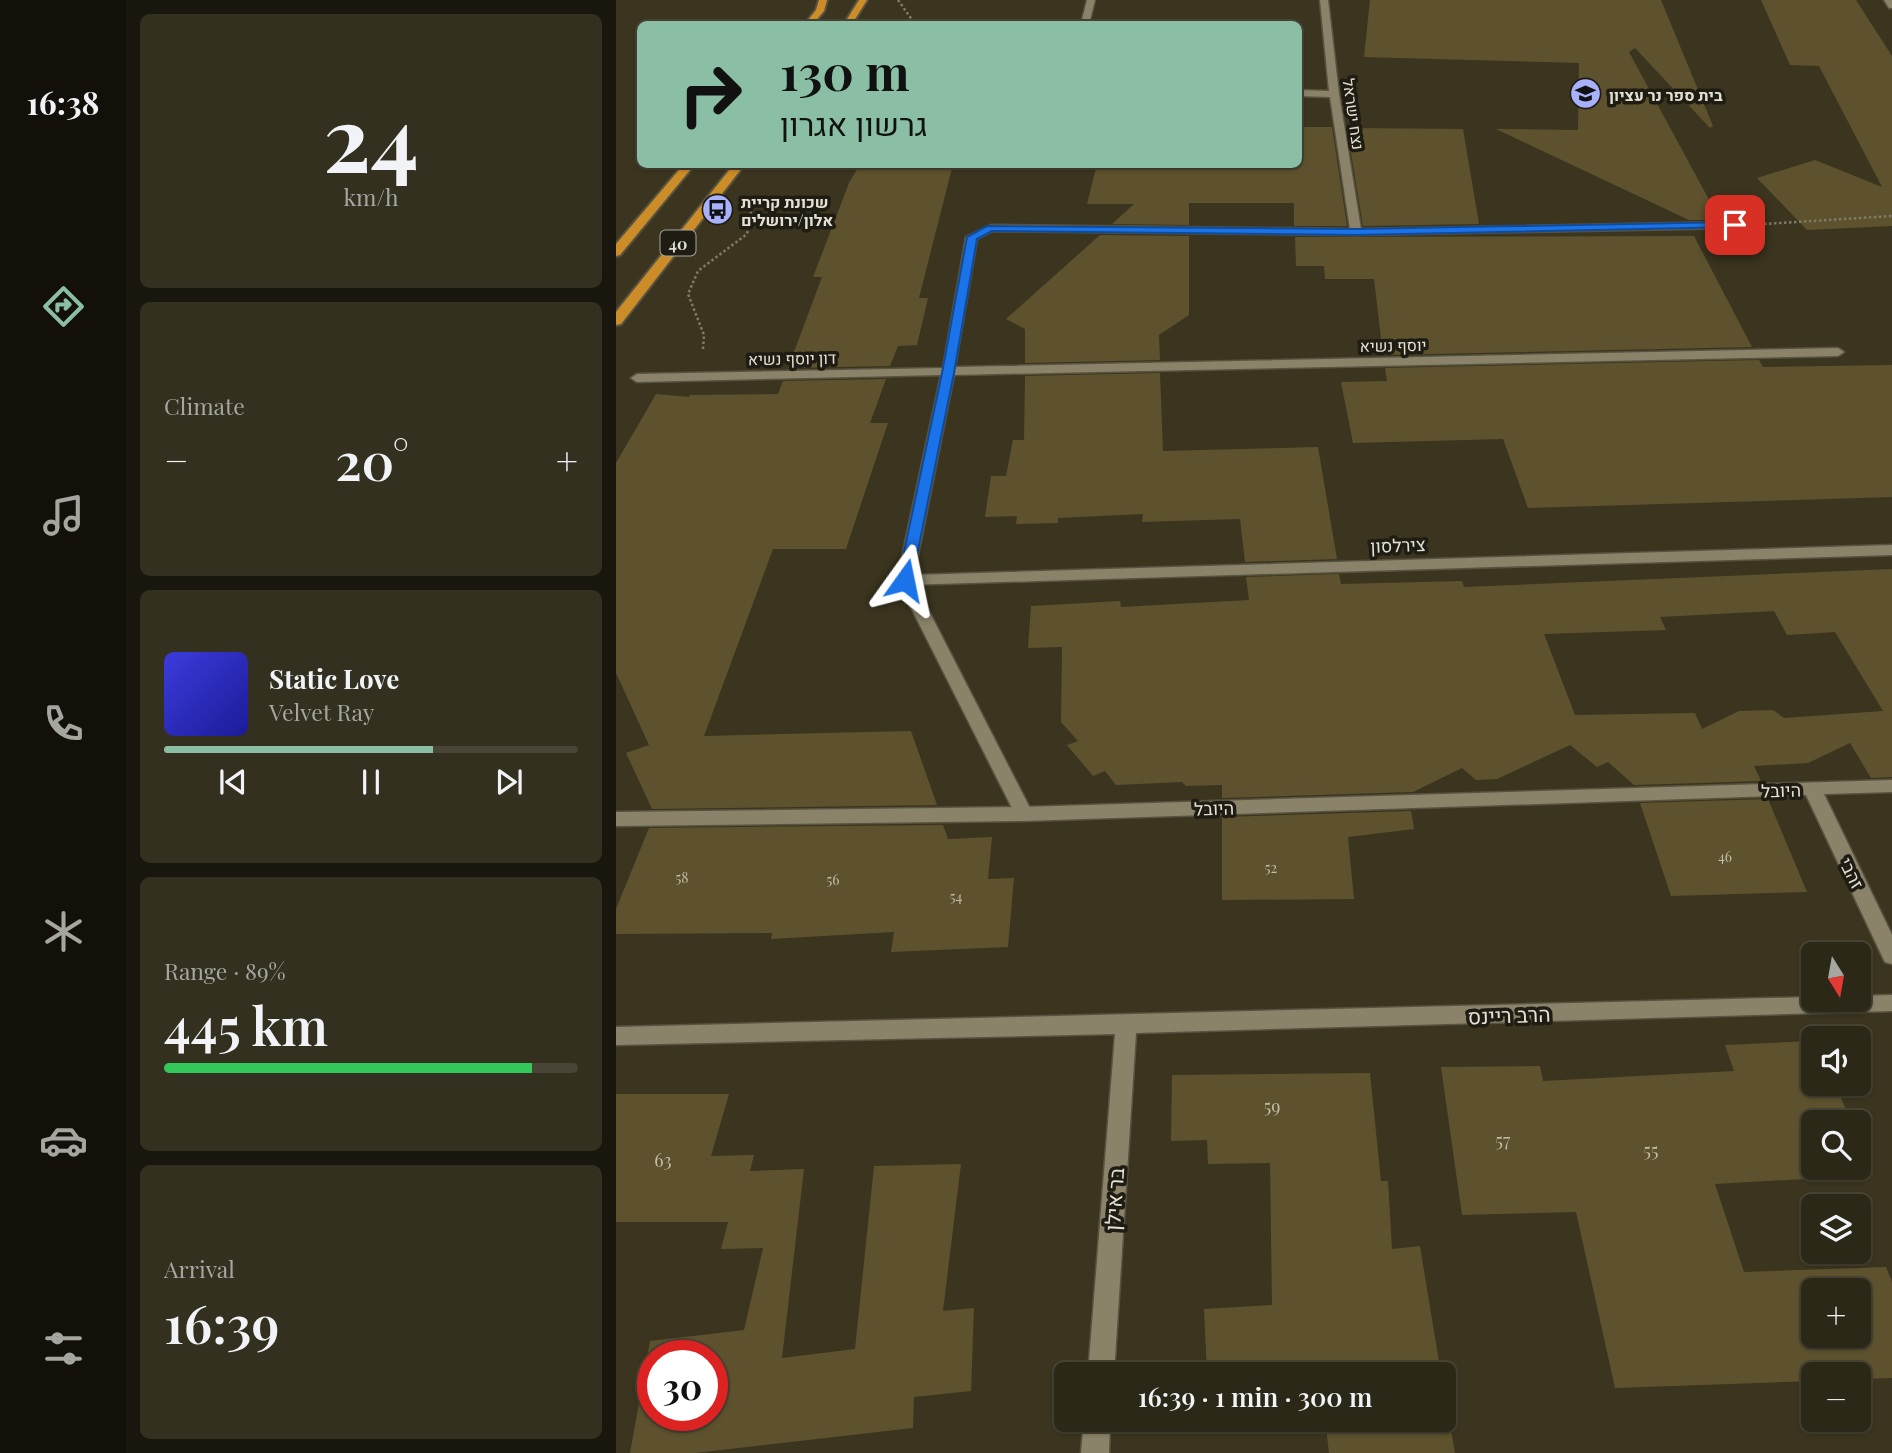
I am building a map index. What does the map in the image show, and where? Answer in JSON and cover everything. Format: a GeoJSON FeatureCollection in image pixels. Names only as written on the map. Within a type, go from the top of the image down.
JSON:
{"type":"FeatureCollection","features":[{"type":"Feature","properties":{"kind":"highway"},"geometry":{"type":"LineString","coordinates":[[812,21],[820,11],[823,0]]}},
{"type":"Feature","properties":{"kind":"highway"},"geometry":{"type":"LineString","coordinates":[[850,21],[863,0]]}},
{"type":"Feature","properties":{"kind":"highway","name":"40"},"geometry":{"type":"LineString","coordinates":[[616,252],[687,168]]}},
{"type":"Feature","properties":{"kind":"highway","name":"40"},"geometry":{"type":"LineString","coordinates":[[616,321],[737,168]]}},
{"type":"Feature","properties":{"kind":"street"},"geometry":{"type":"LineString","coordinates":[[1086,21],[1091,0]]}},
{"type":"Feature","properties":{"kind":"street","name":"נצח ישראל"},"geometry":{"type":"LineString","coordinates":[[1324,0],[1334,94],[1356,232]]}},
{"type":"Feature","properties":{"kind":"street"},"geometry":{"type":"LineString","coordinates":[[1888,0],[1892,6]]}},
{"type":"Feature","properties":{"kind":"street"},"geometry":{"type":"LineString","coordinates":[[1302,93],[1334,94]]}},
{"type":"Feature","properties":{"kind":"street"},"geometry":{"type":"LineString","coordinates":[[1024,814],[905,580],[948,373],[972,237],[990,228],[1356,232],[1735,225]]}},
{"type":"Feature","properties":{"kind":"street","name":"יוסף נשיא"},"geometry":{"type":"LineString","coordinates":[[948,373],[1838,352]]}},
{"type":"Feature","properties":{"kind":"street","name":"דון יוסף נשיא"},"geometry":{"type":"LineString","coordinates":[[637,378],[948,373]]}},
{"type":"Feature","properties":{"kind":"street","name":"צירלסון"},"geometry":{"type":"LineString","coordinates":[[905,580],[1892,550]]}},
{"type":"Feature","properties":{"kind":"street","name":"היובל"},"geometry":{"type":"LineString","coordinates":[[616,819],[1024,814],[1892,786]]}},
{"type":"Feature","properties":{"kind":"street","name":"זהבי"},"geometry":{"type":"LineString","coordinates":[[1812,789],[1892,956]]}},
{"type":"Feature","properties":{"kind":"street","name":"הרב ריינס"},"geometry":{"type":"LineString","coordinates":[[616,1036],[1126,1025],[1892,1003]]}},
{"type":"Feature","properties":{"kind":"street","name":"בר אילן"},"geometry":{"type":"LineString","coordinates":[[1102,1362],[1126,1025]]}},
{"type":"Feature","properties":{"kind":"street"},"geometry":{"type":"LineString","coordinates":[[1095,1453],[1096,1432]]}},
{"type":"Feature","properties":{"kind":"path"},"geometry":{"type":"LineString","coordinates":[[898,0],[913,21]]}},
{"type":"Feature","properties":{"kind":"path"},"geometry":{"type":"LineString","coordinates":[[701,377],[704,335],[688,294],[698,271],[747,234],[751,216],[749,196]]}},
{"type":"Feature","properties":{"kind":"path"},"geometry":{"type":"LineString","coordinates":[[1735,225],[1892,216]]}},
{"type":"Feature","properties":{"kind":"building"},"geometry":{"type":"Polygon","coordinates":[[[1370,0],[1661,0],[1713,126],[1710,128],[1635,48],[1629,52],[1720,220],[1689,220],[1496,129],[1578,130],[1579,63],[1364,57],[1370,0]]]}},
{"type":"Feature","properties":{"kind":"building"},"geometry":{"type":"Polygon","coordinates":[[[1761,0],[1856,0],[1892,56],[1892,226],[1807,230],[1757,178],[1815,160],[1882,187],[1819,66],[1790,65],[1761,0]]]}},
{"type":"Feature","properties":{"kind":"building"},"geometry":{"type":"Polygon","coordinates":[[[1302,127],[1332,127],[1347,226],[1294,226],[1294,203],[1189,203],[1189,225],[1112,224],[1134,204],[1087,204],[1096,168],[1302,168],[1302,127]]]}},
{"type":"Feature","properties":{"kind":"building"},"geometry":{"type":"Polygon","coordinates":[[[1347,128],[1463,129],[1479,224],[1363,226],[1347,128]]]}},
{"type":"Feature","properties":{"kind":"building"},"geometry":{"type":"Polygon","coordinates":[[[858,168],[952,168],[919,298],[928,298],[917,345],[898,346],[890,366],[788,368],[822,277],[813,277],[849,183],[858,168]]]}},
{"type":"Feature","properties":{"kind":"building"},"geometry":{"type":"Polygon","coordinates":[[[1100,235],[1189,236],[1189,315],[1159,335],[1160,360],[1025,363],[1025,329],[1006,319],[1100,235]]]}},
{"type":"Feature","properties":{"kind":"building"},"geometry":{"type":"Polygon","coordinates":[[[1694,236],[1752,347],[1383,355],[1374,279],[1325,279],[1324,266],[1296,266],[1295,237],[1694,236]]]}},
{"type":"Feature","properties":{"kind":"building"},"geometry":{"type":"Polygon","coordinates":[[[1759,360],[1763,367],[1892,365],[1892,497],[1528,508],[1503,439],[1353,443],[1341,382],[1387,381],[1385,368],[1759,360]]]}},
{"type":"Feature","properties":{"kind":"building"},"geometry":{"type":"Polygon","coordinates":[[[1160,373],[1163,451],[1318,447],[1337,559],[1245,562],[1240,519],[1142,522],[1143,514],[1058,518],[1058,523],[1016,524],[1017,516],[985,517],[991,476],[1006,476],[1013,440],[1024,440],[1025,376],[1160,373]]]}},
{"type":"Feature","properties":{"kind":"building"},"geometry":{"type":"Polygon","coordinates":[[[886,379],[870,423],[888,423],[846,549],[773,549],[704,736],[911,731],[937,805],[652,809],[626,753],[649,745],[616,673],[616,463],[656,394],[689,397],[778,394],[783,381],[886,379]]]}},
{"type":"Feature","properties":{"kind":"building"},"geometry":{"type":"Polygon","coordinates":[[[1892,569],[1892,777],[1871,778],[1850,743],[1808,763],[1754,766],[1761,781],[1634,785],[1608,762],[1597,767],[1570,745],[1497,779],[1476,780],[1462,768],[1413,792],[1222,798],[1222,785],[1186,786],[1182,782],[1116,785],[1105,771],[1093,776],[1067,745],[1078,741],[1061,722],[1062,647],[1028,648],[1031,606],[1120,601],[1121,607],[1249,600],[1246,577],[1339,574],[1341,584],[1462,581],[1464,587],[1892,569]],[[1774,611],[1660,617],[1666,630],[1544,634],[1575,715],[1695,713],[1702,729],[1739,711],[1773,710],[1784,718],[1883,711],[1835,632],[1787,635],[1774,611]]]}},
{"type":"Feature","properties":{"kind":"building"},"geometry":{"type":"Polygon","coordinates":[[[1768,799],[1807,892],[1671,896],[1640,803],[1768,799]]]}},
{"type":"Feature","properties":{"kind":"building"},"geometry":{"type":"Polygon","coordinates":[[[1411,811],[1414,829],[1348,837],[1354,899],[1222,900],[1222,817],[1411,811]]]}},
{"type":"Feature","properties":{"kind":"building"},"geometry":{"type":"Polygon","coordinates":[[[943,825],[948,839],[992,837],[988,879],[1014,878],[1008,947],[891,952],[894,932],[771,939],[772,933],[616,934],[616,909],[649,828],[943,825]]]}},
{"type":"Feature","properties":{"kind":"building"},"geometry":{"type":"Polygon","coordinates":[[[1801,1042],[1801,1096],[1840,1096],[1846,1110],[1801,1110],[1801,1179],[1715,1184],[1744,1272],[1886,1267],[1892,1282],[1892,1378],[1871,1379],[1871,1362],[1801,1362],[1801,1381],[1615,1388],[1576,1212],[1462,1215],[1441,1067],[1540,1066],[1543,1081],[1734,1071],[1725,1045],[1801,1042]]]}},
{"type":"Feature","properties":{"kind":"building"},"geometry":{"type":"Polygon","coordinates":[[[1370,1073],[1381,1181],[1388,1181],[1392,1249],[1420,1246],[1439,1362],[1206,1362],[1204,1309],[1272,1305],[1270,1163],[1208,1164],[1207,1140],[1171,1141],[1172,1075],[1370,1073]]]}},
{"type":"Feature","properties":{"kind":"building"},"geometry":{"type":"Polygon","coordinates":[[[616,1094],[729,1094],[711,1156],[754,1155],[750,1171],[804,1169],[782,1358],[855,1349],[874,1166],[961,1164],[943,1311],[974,1308],[971,1391],[914,1397],[913,1428],[695,1453],[630,1453],[637,1414],[637,1431],[728,1431],[728,1340],[659,1340],[744,1330],[763,1248],[721,1249],[728,1222],[616,1222],[616,1094]]]}},
{"type":"Feature","properties":{"kind":"building"},"geometry":{"type":"Polygon","coordinates":[[[1327,1432],[1451,1432],[1455,1453],[1329,1453],[1327,1432]]]}},
{"type":"Feature","properties":{"kind":"place","name":"בית ספר נר עציון"},"geometry":{"type":"Point","coordinates":[1586,94]}},
{"type":"Feature","properties":{"kind":"place","name":"שכונת קריית אלון/ירושלים"},"geometry":{"type":"Point","coordinates":[718,210]}},
{"type":"Feature","properties":{"kind":"route"},"geometry":{"type":"LineString","coordinates":[[905,580],[948,373],[972,237],[990,228],[1356,232],[1735,225]]}}]}
